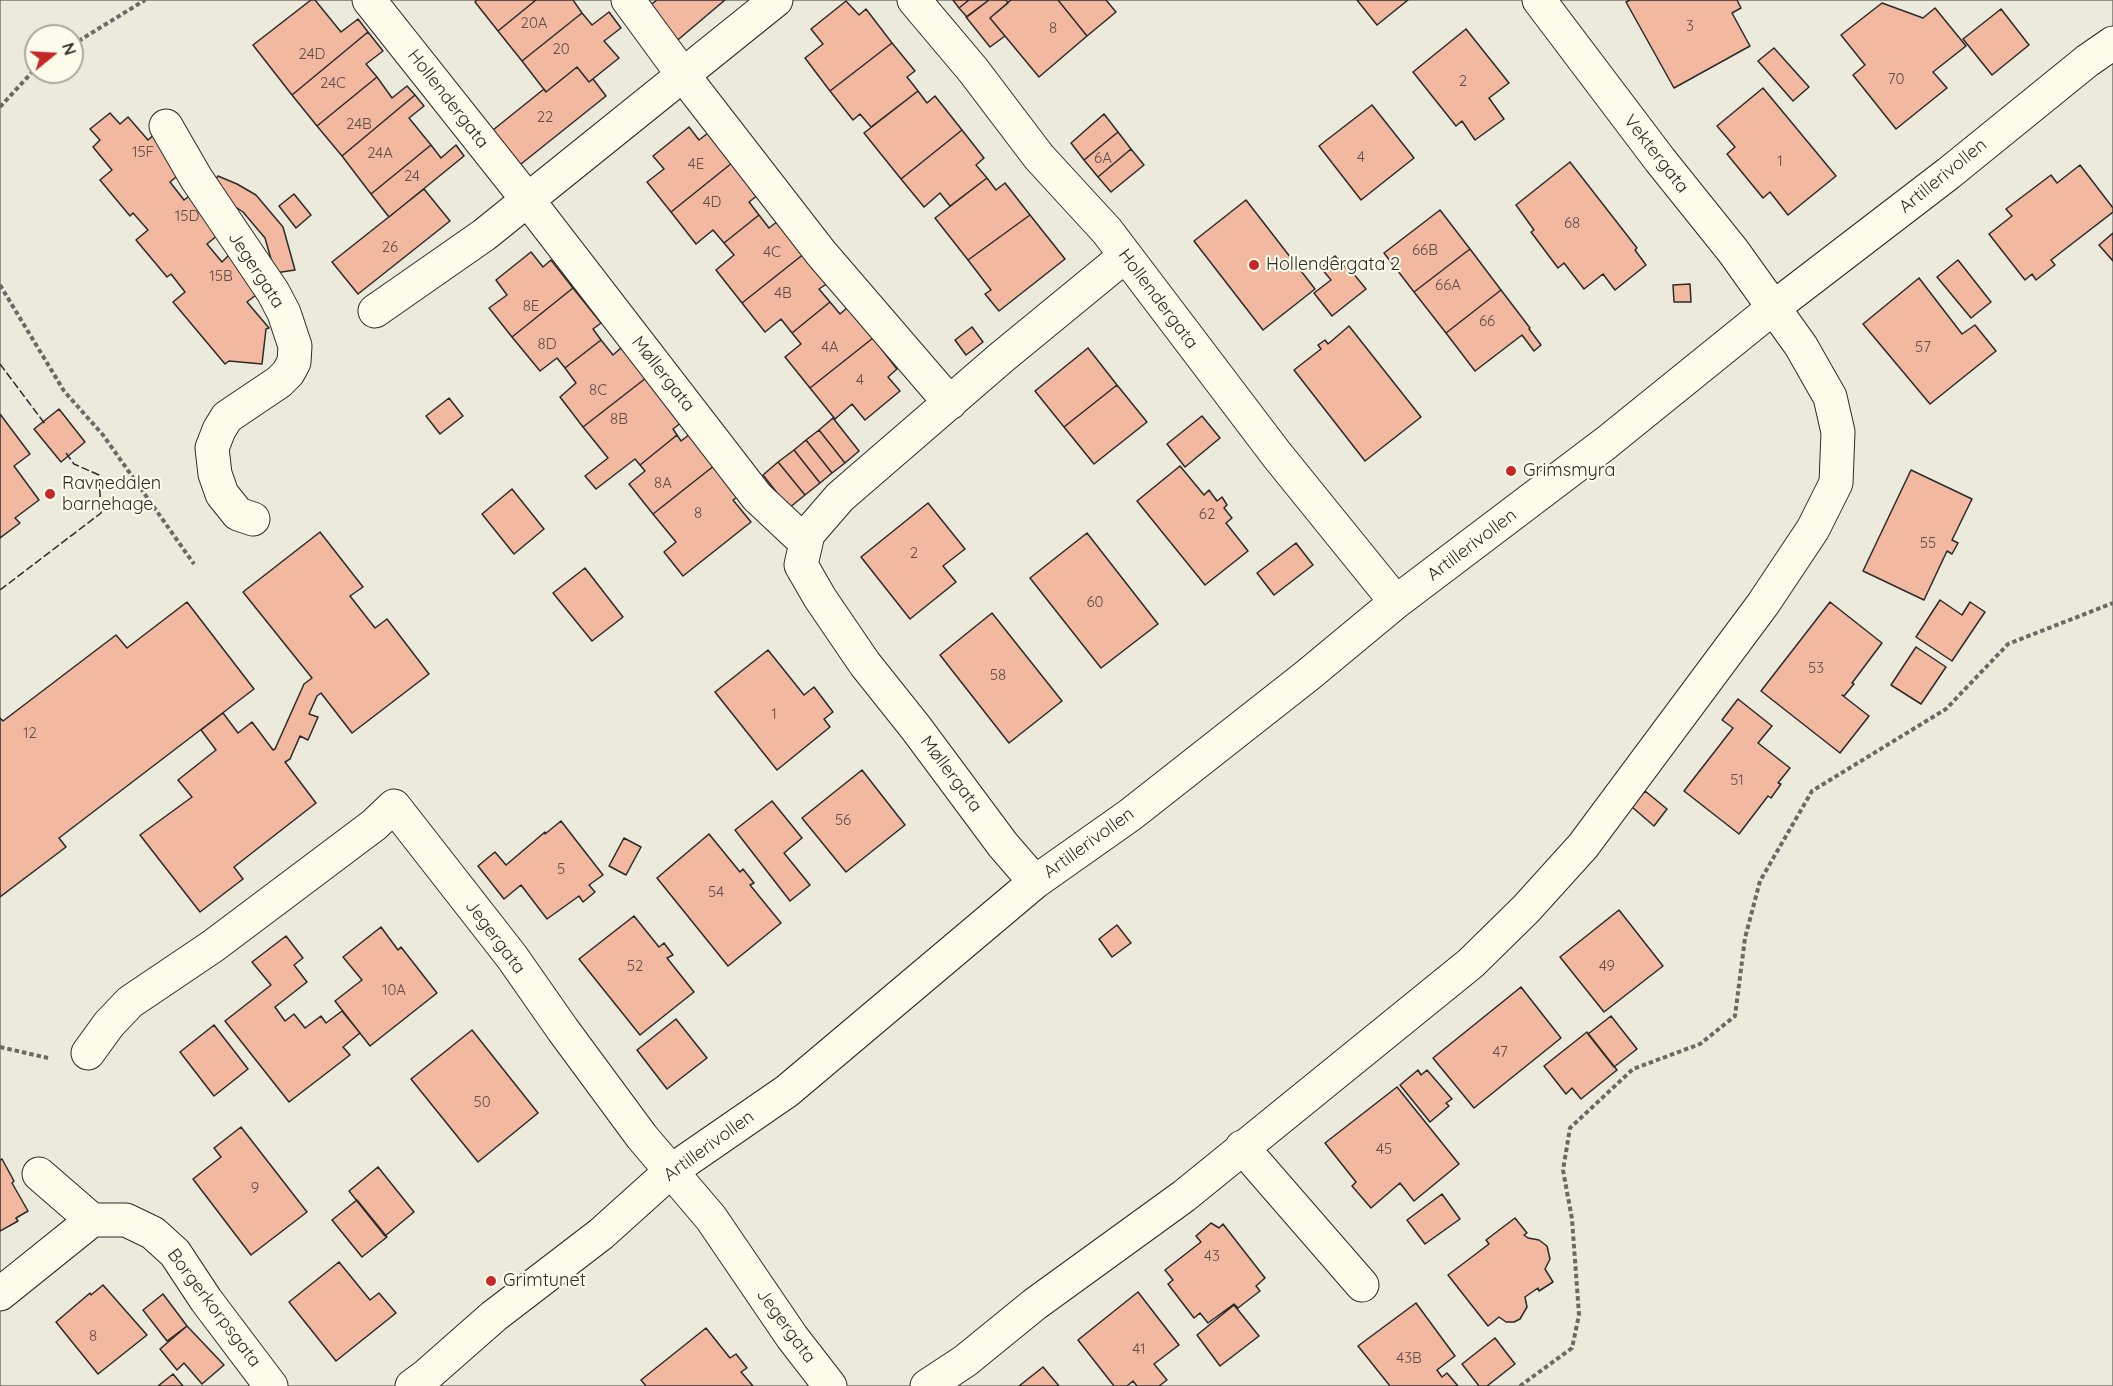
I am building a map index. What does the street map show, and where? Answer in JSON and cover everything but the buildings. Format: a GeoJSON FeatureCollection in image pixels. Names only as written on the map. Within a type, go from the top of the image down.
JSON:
{"type":"FeatureCollection","features":[{"type":"Feature","properties":{"kind":"street","name":"Hollendergata"},"geometry":{"type":"LineString","coordinates":[[369,0],[527,199]]}},
{"type":"Feature","properties":{"kind":"street"},"geometry":{"type":"LineString","coordinates":[[628,0],[821,253],[950,403]]}},
{"type":"Feature","properties":{"kind":"street"},"geometry":{"type":"LineString","coordinates":[[375,311],[484,235],[776,0]]}},
{"type":"Feature","properties":{"kind":"street","name":"Hollendergata"},"geometry":{"type":"LineString","coordinates":[[915,0],[973,70],[1039,158],[1107,231],[1277,455],[1396,602]]}},
{"type":"Feature","properties":{"kind":"street","name":"Vektergata"},"geometry":{"type":"LineString","coordinates":[[1539,0],[1660,160],[1733,251],[1773,308]]}},
{"type":"Feature","properties":{"kind":"street","name":"Artillerivollen"},"geometry":{"type":"LineString","coordinates":[[412,1386],[494,1316],[601,1234],[671,1171],[787,1091],[1035,882],[1130,815],[1308,675],[1396,602],[1606,443],[1773,308],[2113,43]]}},
{"type":"Feature","properties":{"kind":"street","name":"Jegergata"},"geometry":{"type":"LineString","coordinates":[[166,126],[196,178],[273,292],[284,313],[295,346],[294,362],[288,373],[279,382],[227,417],[212,447],[215,474],[222,494],[238,514],[253,519]]}},
{"type":"Feature","properties":{"kind":"street","name":"Møllergata"},"geometry":{"type":"LineString","coordinates":[[527,199],[757,497],[806,543]]}},
{"type":"Feature","properties":{"kind":"street","name":"Møllergata"},"geometry":{"type":"LineString","coordinates":[[1035,882],[1003,845],[865,664],[832,617],[801,565],[808,534],[840,497],[1002,357],[1125,256]]}},
{"type":"Feature","properties":{"kind":"street"},"geometry":{"type":"LineString","coordinates":[[927,1386],[965,1361],[1035,1304],[1184,1196],[1471,963],[1526,909],[1583,846],[1763,604],[1813,529],[1836,483],[1838,432],[1830,397],[1801,346],[1773,308]]}},
{"type":"Feature","properties":{"kind":"street","name":"Jegergata"},"geometry":{"type":"LineString","coordinates":[[87,1053],[109,1024],[130,1002],[213,946],[374,825],[394,806],[512,957],[622,1110],[711,1218],[792,1337],[830,1386]]}},
{"type":"Feature","properties":{"kind":"street"},"geometry":{"type":"LineString","coordinates":[[1242,1147],[1362,1285]]}},
{"type":"Feature","properties":{"kind":"street"},"geometry":{"type":"LineString","coordinates":[[0,1294],[92,1220],[39,1174]]}},
{"type":"Feature","properties":{"kind":"street","name":"Borgerkorpsgata"},"geometry":{"type":"LineString","coordinates":[[92,1220],[126,1220],[153,1233],[175,1253],[206,1300],[272,1386]]}},
{"type":"Feature","properties":{"kind":"path"},"geometry":{"type":"LineString","coordinates":[[84,38],[145,0]]}},
{"type":"Feature","properties":{"kind":"path"},"geometry":{"type":"LineString","coordinates":[[0,107],[24,81]]}},
{"type":"Feature","properties":{"kind":"path"},"geometry":{"type":"LineString","coordinates":[[0,285],[64,391],[103,435],[194,564]]}},
{"type":"Feature","properties":{"kind":"path"},"geometry":{"type":"LineString","coordinates":[[1520,1386],[1572,1348],[1579,1315],[1572,1219],[1563,1170],[1570,1128],[1633,1070],[1700,1044],[1735,1016],[1745,938],[1760,881],[1812,791],[1946,709],[2008,644],[2113,603]]}},
{"type":"Feature","properties":{"kind":"path"},"geometry":{"type":"LineString","coordinates":[[0,1047],[44,1058],[87,1053]]}},
{"type":"Feature","properties":{"kind":"shaded area"},"geometry":{"type":"Polygon","coordinates":[[[0,0],[2113,0],[2113,1386],[0,1386],[0,0]]]}},
{"type":"Feature","properties":{"kind":"fence"},"geometry":{"type":"LineString","coordinates":[[0,364],[45,424]]}},
{"type":"Feature","properties":{"kind":"fence"},"geometry":{"type":"LineString","coordinates":[[0,590],[101,513],[99,475],[74,464],[66,453]]}},
{"type":"Feature","properties":{"kind":"place","name":"Hollendergata 2"},"geometry":{"type":"Point","coordinates":[1254,265]}},
{"type":"Feature","properties":{"kind":"place","name":"Grimsmyra"},"geometry":{"type":"Point","coordinates":[1511,471]}},
{"type":"Feature","properties":{"kind":"place","name":"Ravnedalen barnehage"},"geometry":{"type":"Point","coordinates":[50,494]}},
{"type":"Feature","properties":{"kind":"place","name":"Grimtunet"},"geometry":{"type":"Point","coordinates":[491,1281]}}]}
